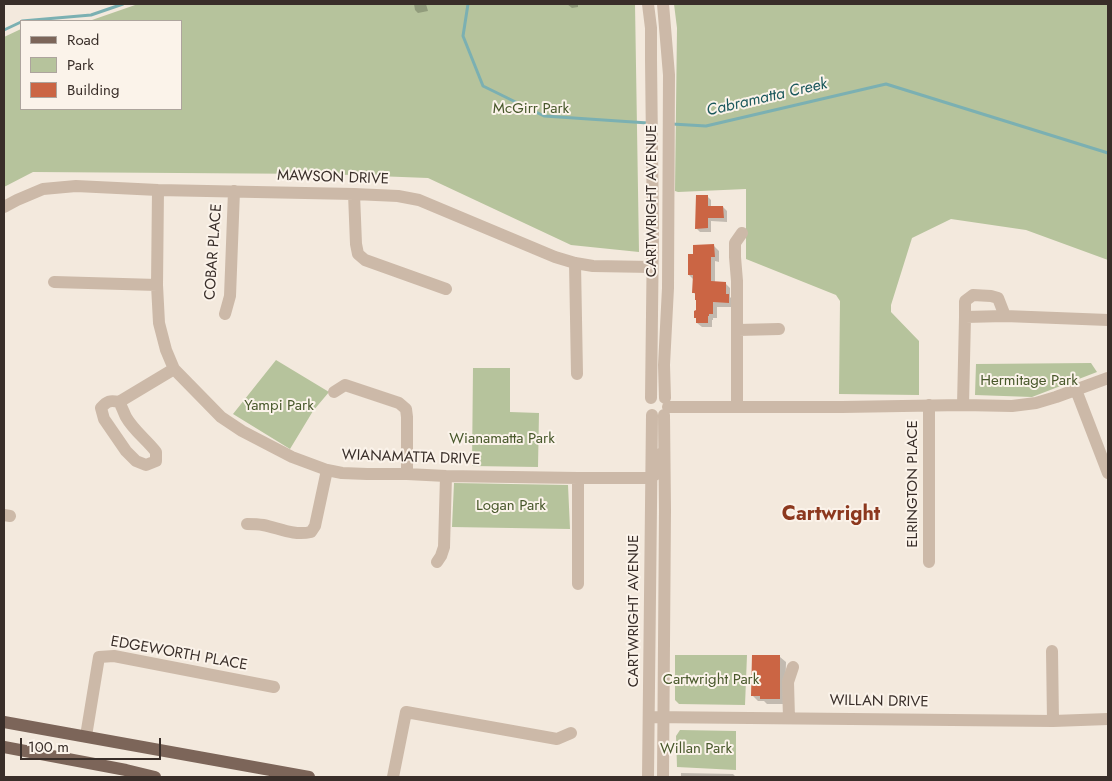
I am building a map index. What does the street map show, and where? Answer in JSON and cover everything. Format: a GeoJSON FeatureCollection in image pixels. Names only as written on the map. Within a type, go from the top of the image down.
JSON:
{"type":"FeatureCollection","features":[{"type":"Feature","properties":{"kind":"main road"},"geometry":{"type":"LineString","coordinates":[[4,722],[309,777]]}},
{"type":"Feature","properties":{"kind":"main road"},"geometry":{"type":"LineString","coordinates":[[4,748],[155,777]]}},
{"type":"Feature","properties":{"kind":"street","name":"CARTWRIGHT AVENUE"},"geometry":{"type":"LineString","coordinates":[[648,4],[651,60],[652,268],[651,398],[647,407],[649,412],[662,409]]}},
{"type":"Feature","properties":{"kind":"street","name":"CARTWRIGHT AVENUE"},"geometry":{"type":"LineString","coordinates":[[663,4],[669,75],[668,288],[662,409],[665,510],[663,777]]}},
{"type":"Feature","properties":{"kind":"street","name":"MAWSON DRIVE"},"geometry":{"type":"LineString","coordinates":[[4,207],[43,189],[76,186],[398,196],[419,200],[555,257],[575,263],[593,266],[652,268]]}},
{"type":"Feature","properties":{"kind":"street","name":"WIANAMATTA DRIVE"},"geometry":{"type":"LineString","coordinates":[[158,190],[157,285],[159,323],[166,350],[174,370],[221,417],[242,432],[292,457],[342,473],[651,478]]}},
{"type":"Feature","properties":{"kind":"street","name":"COBAR PLACE"},"geometry":{"type":"LineString","coordinates":[[225,314],[230,296],[234,192]]}},
{"type":"Feature","properties":{"kind":"street"},"geometry":{"type":"LineString","coordinates":[[354,194],[358,254],[365,260],[446,289]]}},
{"type":"Feature","properties":{"kind":"street"},"geometry":{"type":"LineString","coordinates":[[737,407],[738,330],[735,257],[738,238]]}},
{"type":"Feature","properties":{"kind":"street"},"geometry":{"type":"LineString","coordinates":[[668,244],[658,262],[652,268],[666,283],[668,288]]}},
{"type":"Feature","properties":{"kind":"street"},"geometry":{"type":"LineString","coordinates":[[575,263],[577,374]]}},
{"type":"Feature","properties":{"kind":"street"},"geometry":{"type":"LineString","coordinates":[[54,282],[157,285]]}},
{"type":"Feature","properties":{"kind":"street"},"geometry":{"type":"LineString","coordinates":[[963,405],[965,301],[973,295],[998,298],[1005,316]]}},
{"type":"Feature","properties":{"kind":"street"},"geometry":{"type":"LineString","coordinates":[[965,316],[1108,320]]}},
{"type":"Feature","properties":{"kind":"street"},"geometry":{"type":"LineString","coordinates":[[738,330],[778,329]]}},
{"type":"Feature","properties":{"kind":"street"},"geometry":{"type":"LineString","coordinates":[[119,402],[126,418],[156,452],[156,461],[146,465],[136,461],[126,451],[104,418],[101,408],[106,402],[111,400],[119,402],[174,370]]}},
{"type":"Feature","properties":{"kind":"street"},"geometry":{"type":"LineString","coordinates":[[662,409],[929,405],[1012,406],[1036,403],[1108,378]]}},
{"type":"Feature","properties":{"kind":"street"},"geometry":{"type":"LineString","coordinates":[[334,392],[345,385],[399,403],[406,409],[407,474]]}},
{"type":"Feature","properties":{"kind":"street"},"geometry":{"type":"LineString","coordinates":[[1076,390],[1108,473]]}},
{"type":"Feature","properties":{"kind":"street","name":"ELRINGTON PLACE"},"geometry":{"type":"LineString","coordinates":[[929,405],[929,562]]}},
{"type":"Feature","properties":{"kind":"street","name":"CARTWRIGHT AVENUE"},"geometry":{"type":"LineString","coordinates":[[648,777],[651,478],[662,409]]}},
{"type":"Feature","properties":{"kind":"street"},"geometry":{"type":"LineString","coordinates":[[651,478],[657,473],[660,456],[664,451]]}},
{"type":"Feature","properties":{"kind":"street"},"geometry":{"type":"LineString","coordinates":[[247,524],[262,524],[302,534],[311,532],[315,526],[328,470]]}},
{"type":"Feature","properties":{"kind":"street"},"geometry":{"type":"LineString","coordinates":[[437,562],[444,546],[446,476]]}},
{"type":"Feature","properties":{"kind":"street"},"geometry":{"type":"LineString","coordinates":[[578,478],[578,584]]}},
{"type":"Feature","properties":{"kind":"street"},"geometry":{"type":"LineString","coordinates":[[1052,651],[1053,721]]}},
{"type":"Feature","properties":{"kind":"street","name":"EDGEWORTH PLACE"},"geometry":{"type":"LineString","coordinates":[[86,736],[99,657],[114,656],[274,687]]}},
{"type":"Feature","properties":{"kind":"street"},"geometry":{"type":"LineString","coordinates":[[789,718],[788,682],[793,667]]}},
{"type":"Feature","properties":{"kind":"street"},"geometry":{"type":"LineString","coordinates":[[393,777],[406,712],[557,739],[571,733]]}},
{"type":"Feature","properties":{"kind":"street","name":"WILLAN DRIVE"},"geometry":{"type":"LineString","coordinates":[[649,717],[1053,721],[1108,719]]}},
{"type":"Feature","properties":{"kind":"green space","name":"McGirr Park"},"geometry":{"type":"Polygon","coordinates":[[[138,4],[635,4],[639,252],[571,245],[428,178],[324,174],[33,172],[4,187],[4,37],[20,29],[20,110],[182,110],[182,20],[92,20],[138,4]]]}},
{"type":"Feature","properties":{"kind":"green space"},"geometry":{"type":"Polygon","coordinates":[[[674,4],[1108,4],[1108,260],[1026,230],[951,219],[912,238],[891,305],[891,312],[919,341],[919,395],[839,394],[840,301],[836,295],[746,259],[746,189],[675,191],[677,28],[674,4]]]}},
{"type":"Feature","properties":{"kind":"green space","name":"Yampi Park"},"geometry":{"type":"Polygon","coordinates":[[[276,360],[329,392],[313,411],[290,449],[233,414],[276,360]]]}},
{"type":"Feature","properties":{"kind":"green space","name":"Hermitage Park"},"geometry":{"type":"Polygon","coordinates":[[[1091,363],[1097,372],[1032,397],[975,395],[976,364],[1091,363]]]}},
{"type":"Feature","properties":{"kind":"green space","name":"Wianamatta Park"},"geometry":{"type":"Polygon","coordinates":[[[473,368],[510,368],[510,412],[539,413],[538,467],[472,466],[473,368]]]}},
{"type":"Feature","properties":{"kind":"green space","name":"Logan Park"},"geometry":{"type":"Polygon","coordinates":[[[454,483],[568,485],[570,529],[452,527],[454,483]]]}},
{"type":"Feature","properties":{"kind":"green space","name":"Cartwright Park"},"geometry":{"type":"Polygon","coordinates":[[[675,655],[747,655],[745,705],[679,704],[675,700],[675,655]]]}},
{"type":"Feature","properties":{"kind":"green space","name":"Willan Park"},"geometry":{"type":"Polygon","coordinates":[[[680,730],[736,731],[736,770],[677,767],[676,736],[680,730]]]}},
{"type":"Feature","properties":{"kind":"building"},"geometry":{"type":"Polygon","coordinates":[[[696,195],[708,195],[708,206],[723,206],[724,218],[708,218],[708,228],[695,229],[696,195]]]}},
{"type":"Feature","properties":{"kind":"building"},"geometry":{"type":"Polygon","coordinates":[[[714,244],[715,257],[711,257],[711,281],[726,282],[726,294],[729,294],[729,303],[713,302],[713,314],[709,314],[708,323],[696,323],[694,311],[696,310],[696,300],[695,293],[692,293],[693,275],[688,275],[688,254],[693,254],[693,245],[714,244]]]}},
{"type":"Feature","properties":{"kind":"building"},"geometry":{"type":"Polygon","coordinates":[[[752,655],[780,655],[780,699],[760,699],[760,696],[751,696],[752,655]]]}},
{"type":"Feature","properties":{"kind":"waterway","name":"Cabramatta Creek"},"geometry":{"type":"LineString","coordinates":[[34,20],[91,15],[123,4]]}},
{"type":"Feature","properties":{"kind":"waterway","name":"Cabramatta Creek"},"geometry":{"type":"LineString","coordinates":[[468,4],[463,36],[483,86],[544,116],[648,123]]}},
{"type":"Feature","properties":{"kind":"waterway","name":"Cabramatta Creek"},"geometry":{"type":"LineString","coordinates":[[4,30],[20,22]]}},
{"type":"Feature","properties":{"kind":"waterway","name":"Cabramatta Creek"},"geometry":{"type":"LineString","coordinates":[[672,124],[706,126],[886,84],[1108,153]]}},
{"type":"Feature","properties":{"kind":"district","name":"Cartwright"},"geometry":{"type":"Point","coordinates":[831,515]}}]}
